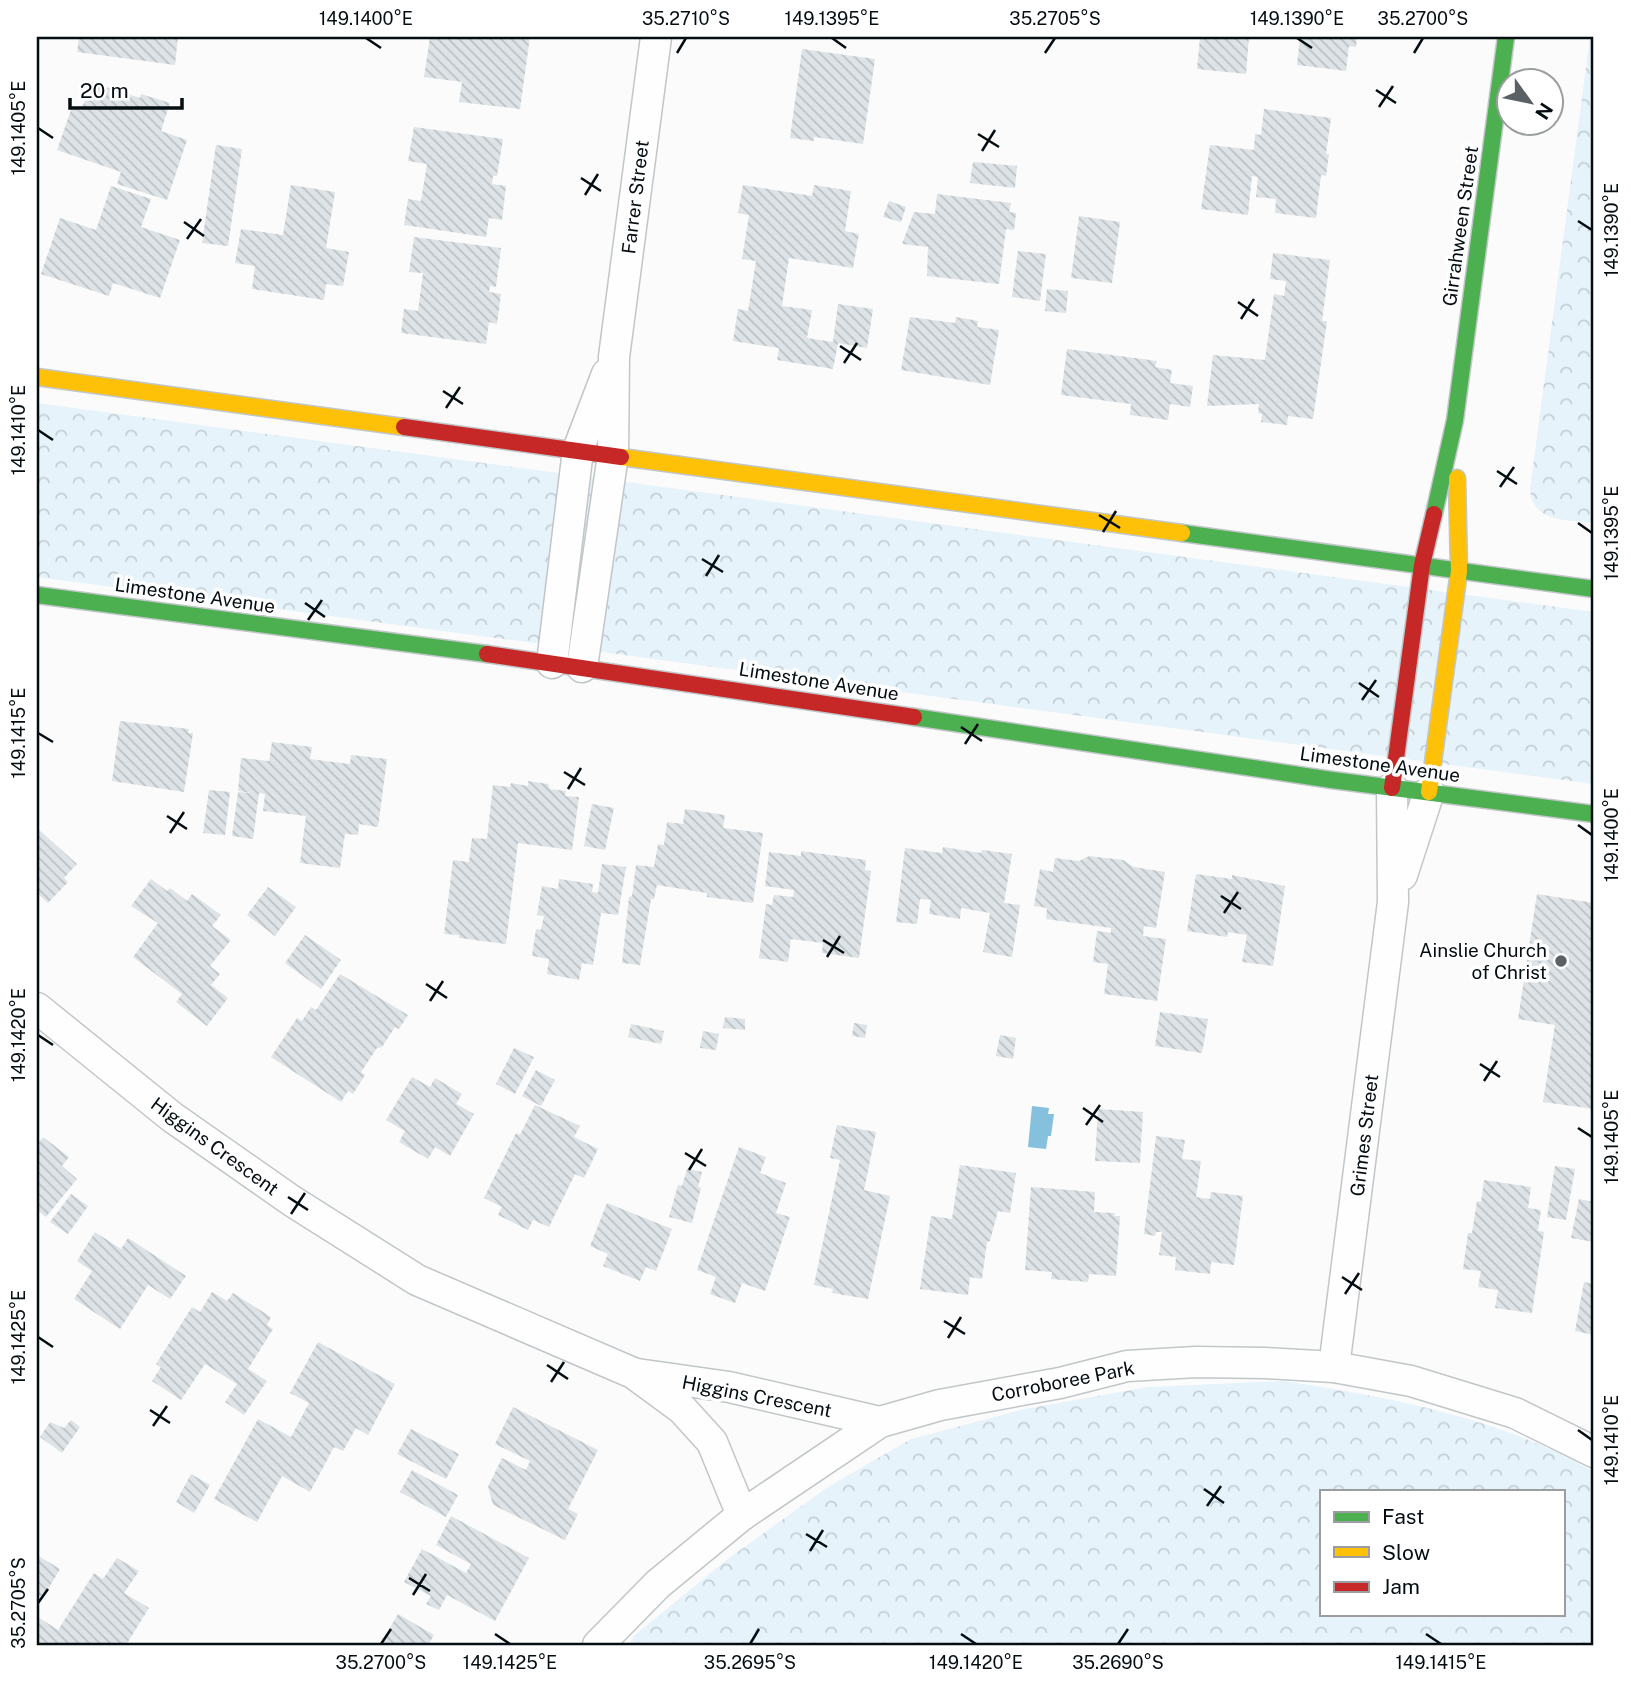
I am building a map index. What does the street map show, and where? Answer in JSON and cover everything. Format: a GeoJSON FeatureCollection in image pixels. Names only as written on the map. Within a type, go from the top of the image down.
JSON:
{"type":"FeatureCollection","features":[{"type":"Feature","properties":{"kind":"main road","name":"Girrahween Street"},"geometry":{"type":"LineString","coordinates":[[1392,788],[1422,565],[1455,420],[1506,37]]}},
{"type":"Feature","properties":{"kind":"main road"},"geometry":{"type":"LineString","coordinates":[[37,377],[1594,589]]}},
{"type":"Feature","properties":{"kind":"main road","name":"Girrahween Street"},"geometry":{"type":"LineString","coordinates":[[1429,792],[1459,570],[1455,420]]}},
{"type":"Feature","properties":{"kind":"main road","name":"Limestone Avenue"},"geometry":{"type":"LineString","coordinates":[[37,595],[582,667],[1392,788],[1594,814]]}},
{"type":"Feature","properties":{"kind":"street","name":"Farrer Street"},"geometry":{"type":"LineString","coordinates":[[582,667],[613,455],[614,357],[656,37]]}},
{"type":"Feature","properties":{"kind":"street","name":"Farrer Street"},"geometry":{"type":"LineString","coordinates":[[552,663],[578,450],[614,357]]}},
{"type":"Feature","properties":{"kind":"street","name":"Grimes Street"},"geometry":{"type":"LineString","coordinates":[[1334,1367],[1393,902],[1392,788]]}},
{"type":"Feature","properties":{"kind":"street","name":"Grimes Street"},"geometry":{"type":"LineString","coordinates":[[1393,902],[1429,792]]}},
{"type":"Feature","properties":{"kind":"street","name":"Higgins Crescent"},"geometry":{"type":"LineString","coordinates":[[37,1008],[172,1117],[292,1201],[417,1280],[633,1373],[681,1409],[712,1441],[742,1516]]}},
{"type":"Feature","properties":{"kind":"street","name":"Corroboree Park"},"geometry":{"type":"LineString","coordinates":[[598,1645],[657,1584],[742,1516],[880,1422],[940,1405],[1060,1383],[1127,1367],[1196,1362],[1265,1363],[1334,1367],[1411,1381],[1515,1413],[1594,1452]]}},
{"type":"Feature","properties":{"kind":"street","name":"Higgins Crescent"},"geometry":{"type":"LineString","coordinates":[[633,1373],[729,1387],[880,1422]]}},
{"type":"Feature","properties":{"kind":"green space"},"geometry":{"type":"Polygon","coordinates":[[[1590,37],[1594,37],[1594,523],[1563,520],[1544,514],[1537,509],[1530,489],[1590,37]]]}},
{"type":"Feature","properties":{"kind":"green space"},"geometry":{"type":"Polygon","coordinates":[[[37,403],[1594,612],[1594,784],[37,577],[37,403]]]}},
{"type":"Feature","properties":{"kind":"green space"},"geometry":{"type":"Polygon","coordinates":[[[1284,1381],[1364,1394],[1444,1412],[1522,1437],[1594,1472],[1594,1645],[628,1645],[635,1635],[729,1558],[828,1487],[911,1439],[1025,1409],[1148,1387],[1284,1381]]]}},
{"type":"Feature","properties":{"kind":"water"},"geometry":{"type":"Polygon","coordinates":[[[1032,1106],[1049,1108],[1048,1114],[1054,1114],[1046,1149],[1028,1147],[1032,1106]]]}},
{"type":"Feature","properties":{"kind":"building"},"geometry":{"type":"Polygon","coordinates":[[[79,37],[178,37],[175,65],[77,52],[79,37]]]}},
{"type":"Feature","properties":{"kind":"building"},"geometry":{"type":"Polygon","coordinates":[[[430,37],[530,37],[520,109],[459,102],[462,82],[424,77],[430,37]]]}},
{"type":"Feature","properties":{"kind":"building"},"geometry":{"type":"Polygon","coordinates":[[[1200,37],[1249,37],[1246,74],[1197,69],[1200,37]]]}},
{"type":"Feature","properties":{"kind":"building"},"geometry":{"type":"Polygon","coordinates":[[[1300,37],[1357,37],[1356,47],[1349,46],[1346,71],[1297,65],[1300,37]]]}},
{"type":"Feature","properties":{"kind":"building"},"geometry":{"type":"Polygon","coordinates":[[[802,49],[875,59],[863,144],[814,137],[814,141],[790,138],[802,49]]]}},
{"type":"Feature","properties":{"kind":"building"},"geometry":{"type":"Polygon","coordinates":[[[91,82],[140,98],[141,94],[170,103],[161,131],[187,140],[167,200],[117,184],[121,172],[57,150],[72,107],[81,111],[91,82]]]}},
{"type":"Feature","properties":{"kind":"building"},"geometry":{"type":"Polygon","coordinates":[[[1264,109],[1331,118],[1326,176],[1321,175],[1316,218],[1275,213],[1276,199],[1256,197],[1258,177],[1252,176],[1248,215],[1201,209],[1210,145],[1254,150],[1255,134],[1261,135],[1264,109]]]}},
{"type":"Feature","properties":{"kind":"building"},"geometry":{"type":"Polygon","coordinates":[[[414,127],[503,139],[497,176],[493,176],[492,184],[506,186],[502,220],[489,218],[486,237],[404,225],[408,199],[421,201],[427,164],[408,161],[414,127]]]}},
{"type":"Feature","properties":{"kind":"building"},"geometry":{"type":"Polygon","coordinates":[[[216,145],[242,149],[228,246],[202,243],[216,145]]]}},
{"type":"Feature","properties":{"kind":"building"},"geometry":{"type":"Polygon","coordinates":[[[973,162],[1017,166],[1015,188],[970,183],[973,162]]]}},
{"type":"Feature","properties":{"kind":"building"},"geometry":{"type":"Polygon","coordinates":[[[291,185],[335,192],[326,248],[349,252],[343,286],[326,284],[324,300],[252,289],[255,266],[235,263],[241,229],[283,235],[291,185]]]}},
{"type":"Feature","properties":{"kind":"building"},"geometry":{"type":"Polygon","coordinates":[[[743,185],[812,196],[814,185],[851,191],[845,231],[859,234],[853,268],[789,258],[782,306],[812,310],[807,338],[833,342],[838,304],[873,309],[867,348],[838,343],[833,369],[777,360],[779,348],[733,341],[738,309],[748,311],[756,261],[742,259],[749,215],[738,213],[743,185]]]}},
{"type":"Feature","properties":{"kind":"building"},"geometry":{"type":"Polygon","coordinates":[[[111,186],[151,199],[141,227],[180,240],[160,298],[113,283],[109,296],[41,274],[60,218],[96,230],[111,186]]]}},
{"type":"Feature","properties":{"kind":"building"},"geometry":{"type":"Polygon","coordinates":[[[937,194],[1011,203],[1009,212],[1016,213],[1014,230],[1006,229],[999,284],[927,276],[928,247],[902,244],[914,212],[935,214],[937,194]]]}},
{"type":"Feature","properties":{"kind":"building"},"geometry":{"type":"Polygon","coordinates":[[[889,201],[906,207],[901,222],[883,217],[889,201]]]}},
{"type":"Feature","properties":{"kind":"building"},"geometry":{"type":"Polygon","coordinates":[[[1079,216],[1120,222],[1112,283],[1071,278],[1079,216]]]}},
{"type":"Feature","properties":{"kind":"building"},"geometry":{"type":"Polygon","coordinates":[[[414,237],[501,248],[496,287],[490,286],[489,292],[501,294],[497,324],[489,322],[486,344],[401,333],[404,309],[418,311],[423,273],[409,272],[414,237]]]}},
{"type":"Feature","properties":{"kind":"building"},"geometry":{"type":"Polygon","coordinates":[[[1018,251],[1046,254],[1040,301],[1012,297],[1018,251]]]}},
{"type":"Feature","properties":{"kind":"building"},"geometry":{"type":"Polygon","coordinates":[[[1273,253],[1330,260],[1322,321],[1327,321],[1313,419],[1288,416],[1287,425],[1261,422],[1259,404],[1207,406],[1213,355],[1265,360],[1274,294],[1284,296],[1286,281],[1270,279],[1273,253]]]}},
{"type":"Feature","properties":{"kind":"building"},"geometry":{"type":"Polygon","coordinates":[[[1047,289],[1068,291],[1066,313],[1045,311],[1047,289]]]}},
{"type":"Feature","properties":{"kind":"building"},"geometry":{"type":"Polygon","coordinates":[[[910,317],[955,323],[956,317],[978,321],[977,327],[999,330],[990,385],[901,370],[910,317]]]}},
{"type":"Feature","properties":{"kind":"building"},"geometry":{"type":"Polygon","coordinates":[[[1067,349],[1157,361],[1155,367],[1172,370],[1170,383],[1193,386],[1190,407],[1170,404],[1168,420],[1130,415],[1131,404],[1061,395],[1067,349]]]}},
{"type":"Feature","properties":{"kind":"building"},"geometry":{"type":"Polygon","coordinates":[[[120,721],[189,729],[188,733],[193,733],[184,792],[112,781],[120,721]]]}},
{"type":"Feature","properties":{"kind":"building"},"geometry":{"type":"Polygon","coordinates":[[[272,742],[312,747],[310,759],[350,764],[351,755],[387,759],[378,827],[359,824],[358,835],[345,834],[340,868],[300,863],[306,816],[263,811],[265,794],[259,793],[253,839],[232,836],[238,792],[252,793],[238,791],[241,758],[269,761],[272,742]]]}},
{"type":"Feature","properties":{"kind":"building"},"geometry":{"type":"Polygon","coordinates":[[[528,781],[548,784],[550,789],[566,791],[565,796],[579,797],[572,850],[518,843],[506,944],[444,934],[453,860],[469,862],[472,838],[487,839],[493,785],[510,787],[511,783],[528,786],[528,781]]]}},
{"type":"Feature","properties":{"kind":"building"},"geometry":{"type":"Polygon","coordinates":[[[209,790],[230,792],[225,835],[203,833],[209,790]]]}},
{"type":"Feature","properties":{"kind":"building"},"geometry":{"type":"Polygon","coordinates":[[[592,804],[614,808],[605,850],[584,846],[592,804]]]}},
{"type":"Feature","properties":{"kind":"building"},"geometry":{"type":"Polygon","coordinates":[[[685,809],[725,815],[723,828],[763,833],[753,903],[707,897],[707,893],[657,885],[654,899],[651,899],[640,965],[622,963],[629,897],[632,896],[636,865],[654,867],[658,844],[664,845],[667,822],[683,824],[685,809]]]}},
{"type":"Feature","properties":{"kind":"building"},"geometry":{"type":"Polygon","coordinates":[[[37,828],[77,864],[64,878],[68,882],[48,903],[37,893],[37,828]]]}},
{"type":"Feature","properties":{"kind":"building"},"geometry":{"type":"Polygon","coordinates":[[[943,847],[981,853],[982,850],[1012,854],[1004,903],[1020,905],[1012,957],[983,952],[990,913],[961,908],[960,919],[929,914],[931,900],[920,899],[917,924],[896,922],[905,848],[942,853],[943,847]]]}},
{"type":"Feature","properties":{"kind":"building"},"geometry":{"type":"Polygon","coordinates":[[[801,851],[866,860],[865,870],[871,871],[859,958],[822,953],[823,943],[791,939],[788,962],[759,958],[766,904],[772,905],[774,895],[793,897],[794,890],[765,886],[769,852],[801,856],[801,851]]]}},
{"type":"Feature","properties":{"kind":"building"},"geometry":{"type":"Polygon","coordinates":[[[1089,856],[1123,860],[1134,867],[1165,872],[1156,928],[1144,926],[1143,936],[1166,939],[1157,1001],[1104,994],[1108,964],[1093,962],[1097,931],[1111,933],[1111,928],[1046,919],[1047,908],[1034,906],[1040,869],[1053,872],[1055,858],[1079,861],[1089,856]]]}},
{"type":"Feature","properties":{"kind":"building"},"geometry":{"type":"Polygon","coordinates":[[[602,864],[626,867],[618,915],[601,913],[593,965],[582,963],[579,980],[547,974],[549,959],[532,956],[536,929],[541,930],[544,916],[537,915],[542,886],[558,889],[559,879],[593,884],[592,892],[598,893],[602,864]]]}},
{"type":"Feature","properties":{"kind":"building"},"geometry":{"type":"Polygon","coordinates":[[[1196,874],[1232,879],[1232,875],[1285,886],[1273,966],[1242,962],[1247,935],[1228,932],[1227,937],[1187,931],[1196,874]]]}},
{"type":"Feature","properties":{"kind":"building"},"geometry":{"type":"Polygon","coordinates":[[[151,879],[167,891],[170,888],[187,901],[192,894],[221,915],[212,926],[231,940],[210,966],[220,974],[211,985],[228,998],[207,1026],[176,1002],[182,994],[133,957],[158,923],[131,906],[151,879]]]}},
{"type":"Feature","properties":{"kind":"building"},"geometry":{"type":"Polygon","coordinates":[[[268,887],[296,907],[275,936],[247,915],[268,887]]]}},
{"type":"Feature","properties":{"kind":"building","name":"Ainslie Church of Christ"},"geometry":{"type":"Polygon","coordinates":[[[1537,894],[1594,903],[1594,1040],[1591,1061],[1594,1061],[1594,1109],[1543,1102],[1555,1025],[1518,1019],[1537,894]]]}},
{"type":"Feature","properties":{"kind":"building"},"geometry":{"type":"Polygon","coordinates":[[[305,935],[341,960],[321,989],[285,963],[305,935]]]}},
{"type":"Feature","properties":{"kind":"building"},"geometry":{"type":"Polygon","coordinates":[[[340,974],[408,1015],[399,1029],[395,1027],[382,1047],[377,1048],[361,1072],[365,1075],[353,1094],[348,1091],[341,1102],[271,1057],[297,1018],[302,1021],[311,1007],[316,1010],[340,974]]]}},
{"type":"Feature","properties":{"kind":"building"},"geometry":{"type":"Polygon","coordinates":[[[1160,1012],[1208,1019],[1202,1053],[1155,1046],[1160,1012]]]}},
{"type":"Feature","properties":{"kind":"building"},"geometry":{"type":"Polygon","coordinates":[[[725,1017],[745,1019],[745,1030],[723,1028],[725,1017]]]}},
{"type":"Feature","properties":{"kind":"building"},"geometry":{"type":"Polygon","coordinates":[[[854,1023],[867,1025],[865,1038],[852,1036],[854,1023]]]}},
{"type":"Feature","properties":{"kind":"building"},"geometry":{"type":"Polygon","coordinates":[[[631,1024],[664,1031],[661,1044],[628,1037],[631,1024]]]}},
{"type":"Feature","properties":{"kind":"building"},"geometry":{"type":"Polygon","coordinates":[[[703,1031],[719,1034],[716,1050],[700,1048],[703,1031]]]}},
{"type":"Feature","properties":{"kind":"building"},"geometry":{"type":"Polygon","coordinates":[[[1000,1035],[1016,1038],[1013,1059],[996,1056],[1000,1035]]]}},
{"type":"Feature","properties":{"kind":"building"},"geometry":{"type":"Polygon","coordinates":[[[514,1048],[534,1057],[515,1094],[496,1084],[514,1048]]]}},
{"type":"Feature","properties":{"kind":"building"},"geometry":{"type":"Polygon","coordinates":[[[536,1070],[555,1080],[541,1106],[522,1096],[536,1070]]]}},
{"type":"Feature","properties":{"kind":"building"},"geometry":{"type":"Polygon","coordinates":[[[412,1077],[430,1087],[435,1078],[462,1094],[456,1104],[474,1114],[450,1156],[435,1147],[428,1159],[399,1142],[405,1131],[386,1120],[412,1077]]]}},
{"type":"Feature","properties":{"kind":"building"},"geometry":{"type":"Polygon","coordinates":[[[535,1105],[580,1126],[574,1137],[598,1149],[584,1178],[575,1174],[549,1227],[533,1220],[528,1230],[498,1215],[502,1207],[484,1198],[516,1133],[520,1135],[535,1105]]]}},
{"type":"Feature","properties":{"kind":"building"},"geometry":{"type":"Polygon","coordinates":[[[1098,1109],[1143,1112],[1140,1163],[1095,1161],[1098,1109]]]}},
{"type":"Feature","properties":{"kind":"building"},"geometry":{"type":"Polygon","coordinates":[[[837,1125],[876,1132],[864,1190],[890,1196],[868,1299],[832,1293],[833,1289],[814,1285],[840,1160],[830,1158],[837,1125]]]}},
{"type":"Feature","properties":{"kind":"building"},"geometry":{"type":"Polygon","coordinates":[[[1156,1136],[1185,1140],[1182,1159],[1201,1161],[1196,1197],[1210,1199],[1211,1192],[1243,1196],[1234,1265],[1211,1262],[1210,1274],[1175,1270],[1176,1257],[1159,1255],[1162,1232],[1156,1232],[1155,1236],[1144,1234],[1156,1136]]]}},
{"type":"Feature","properties":{"kind":"building"},"geometry":{"type":"Polygon","coordinates":[[[43,1137],[69,1157],[62,1166],[77,1179],[46,1217],[37,1210],[37,1145],[43,1137]]]}},
{"type":"Feature","properties":{"kind":"building"},"geometry":{"type":"Polygon","coordinates":[[[739,1147],[766,1157],[760,1173],[786,1183],[776,1213],[790,1217],[765,1291],[742,1283],[735,1303],[710,1294],[716,1277],[697,1270],[739,1147]]]}},
{"type":"Feature","properties":{"kind":"building"},"geometry":{"type":"Polygon","coordinates":[[[960,1165],[1016,1173],[1010,1213],[998,1211],[990,1241],[987,1242],[982,1279],[970,1277],[968,1295],[920,1289],[931,1216],[952,1219],[960,1165]]]}},
{"type":"Feature","properties":{"kind":"building"},"geometry":{"type":"Polygon","coordinates":[[[1555,1166],[1575,1169],[1566,1220],[1547,1217],[1555,1166]]]}},
{"type":"Feature","properties":{"kind":"building"},"geometry":{"type":"Polygon","coordinates":[[[687,1169],[702,1172],[692,1223],[669,1217],[678,1185],[682,1186],[687,1169]]]}},
{"type":"Feature","properties":{"kind":"building"},"geometry":{"type":"Polygon","coordinates":[[[1484,1180],[1531,1187],[1528,1208],[1541,1210],[1538,1231],[1544,1232],[1532,1313],[1495,1308],[1498,1290],[1478,1287],[1481,1271],[1463,1269],[1468,1233],[1472,1233],[1477,1201],[1481,1202],[1484,1180]]]}},
{"type":"Feature","properties":{"kind":"building"},"geometry":{"type":"Polygon","coordinates":[[[1031,1187],[1095,1192],[1094,1212],[1115,1213],[1114,1216],[1120,1216],[1116,1276],[1089,1274],[1088,1282],[1051,1279],[1052,1272],[1025,1270],[1031,1187]]]}},
{"type":"Feature","properties":{"kind":"building"},"geometry":{"type":"Polygon","coordinates":[[[71,1194],[88,1206],[68,1234],[50,1222],[71,1194]]]}},
{"type":"Feature","properties":{"kind":"building"},"geometry":{"type":"Polygon","coordinates":[[[1579,1199],[1594,1202],[1594,1242],[1571,1238],[1579,1199]]]}},
{"type":"Feature","properties":{"kind":"building"},"geometry":{"type":"Polygon","coordinates":[[[607,1203],[672,1229],[656,1271],[646,1267],[640,1281],[603,1266],[608,1254],[590,1246],[607,1203]]]}},
{"type":"Feature","properties":{"kind":"building"},"geometry":{"type":"Polygon","coordinates":[[[95,1232],[121,1249],[128,1238],[186,1276],[170,1299],[148,1285],[120,1329],[74,1299],[92,1271],[77,1261],[95,1232]]]}},
{"type":"Feature","properties":{"kind":"building"},"geometry":{"type":"Polygon","coordinates":[[[1584,1282],[1594,1284],[1594,1335],[1575,1331],[1584,1282]]]}},
{"type":"Feature","properties":{"kind":"building"},"geometry":{"type":"Polygon","coordinates":[[[212,1292],[227,1301],[233,1293],[271,1317],[267,1325],[273,1329],[248,1369],[267,1381],[244,1415],[225,1402],[237,1384],[205,1364],[181,1400],[152,1381],[161,1367],[156,1364],[192,1307],[200,1312],[212,1292]]]}},
{"type":"Feature","properties":{"kind":"building"},"geometry":{"type":"Polygon","coordinates":[[[318,1342],[395,1384],[368,1435],[356,1428],[343,1451],[334,1447],[310,1492],[282,1476],[257,1522],[214,1499],[258,1419],[291,1437],[309,1403],[290,1393],[318,1342]]]}},
{"type":"Feature","properties":{"kind":"building"},"geometry":{"type":"Polygon","coordinates":[[[513,1407],[598,1450],[568,1509],[578,1514],[565,1540],[493,1505],[488,1487],[502,1458],[526,1470],[530,1461],[495,1444],[513,1407]]]}},
{"type":"Feature","properties":{"kind":"building"},"geometry":{"type":"Polygon","coordinates":[[[71,1420],[80,1427],[62,1453],[40,1437],[50,1422],[64,1428],[71,1420]]]}},
{"type":"Feature","properties":{"kind":"building"},"geometry":{"type":"Polygon","coordinates":[[[411,1429],[459,1454],[446,1479],[397,1454],[411,1429]]]}},
{"type":"Feature","properties":{"kind":"building"},"geometry":{"type":"Polygon","coordinates":[[[412,1470],[458,1495],[446,1517],[400,1492],[412,1470]]]}},
{"type":"Feature","properties":{"kind":"building"},"geometry":{"type":"Polygon","coordinates":[[[191,1474],[210,1485],[194,1513],[176,1502],[191,1474]]]}},
{"type":"Feature","properties":{"kind":"building"},"geometry":{"type":"Polygon","coordinates":[[[451,1516],[529,1558],[495,1621],[447,1595],[439,1610],[426,1604],[431,1596],[404,1582],[422,1549],[466,1573],[471,1564],[436,1545],[451,1516]]]}},
{"type":"Feature","properties":{"kind":"building"},"geometry":{"type":"Polygon","coordinates":[[[37,1555],[60,1569],[43,1598],[37,1594],[37,1555]]]}},
{"type":"Feature","properties":{"kind":"building"},"geometry":{"type":"Polygon","coordinates":[[[117,1558],[139,1571],[124,1593],[149,1608],[126,1645],[37,1645],[38,1617],[58,1630],[94,1573],[103,1579],[117,1558]]]}},
{"type":"Feature","properties":{"kind":"building"},"geometry":{"type":"Polygon","coordinates":[[[398,1614],[434,1635],[428,1645],[380,1645],[398,1614]]]}},
{"type":"Feature","properties":{"kind":"traffic: fast"},"geometry":{"type":"LineString","coordinates":[[1434,514],[1455,420],[1506,37]]}},
{"type":"Feature","properties":{"kind":"traffic: fast"},"geometry":{"type":"LineString","coordinates":[[1182,533],[1594,589]]}},
{"type":"Feature","properties":{"kind":"traffic: fast"},"geometry":{"type":"LineString","coordinates":[[37,595],[487,654]]}},
{"type":"Feature","properties":{"kind":"traffic: fast"},"geometry":{"type":"LineString","coordinates":[[914,717],[1332,780],[1594,814]]}},
{"type":"Feature","properties":{"kind":"traffic: slow"},"geometry":{"type":"LineString","coordinates":[[37,377],[404,427]]}},
{"type":"Feature","properties":{"kind":"traffic: slow"},"geometry":{"type":"LineString","coordinates":[[621,457],[1182,533]]}},
{"type":"Feature","properties":{"kind":"traffic: slow"},"geometry":{"type":"LineString","coordinates":[[1429,792],[1459,571],[1457,478]]}},
{"type":"Feature","properties":{"kind":"traffic: jam"},"geometry":{"type":"LineString","coordinates":[[404,427],[621,457]]}},
{"type":"Feature","properties":{"kind":"traffic: jam"},"geometry":{"type":"LineString","coordinates":[[1392,788],[1422,565],[1434,514]]}},
{"type":"Feature","properties":{"kind":"traffic: jam"},"geometry":{"type":"LineString","coordinates":[[487,654],[914,717]]}},
{"type":"Feature","properties":{"kind":"place","name":"Ainslie Church of Christ"},"geometry":{"type":"Point","coordinates":[1561,961]}}]}
